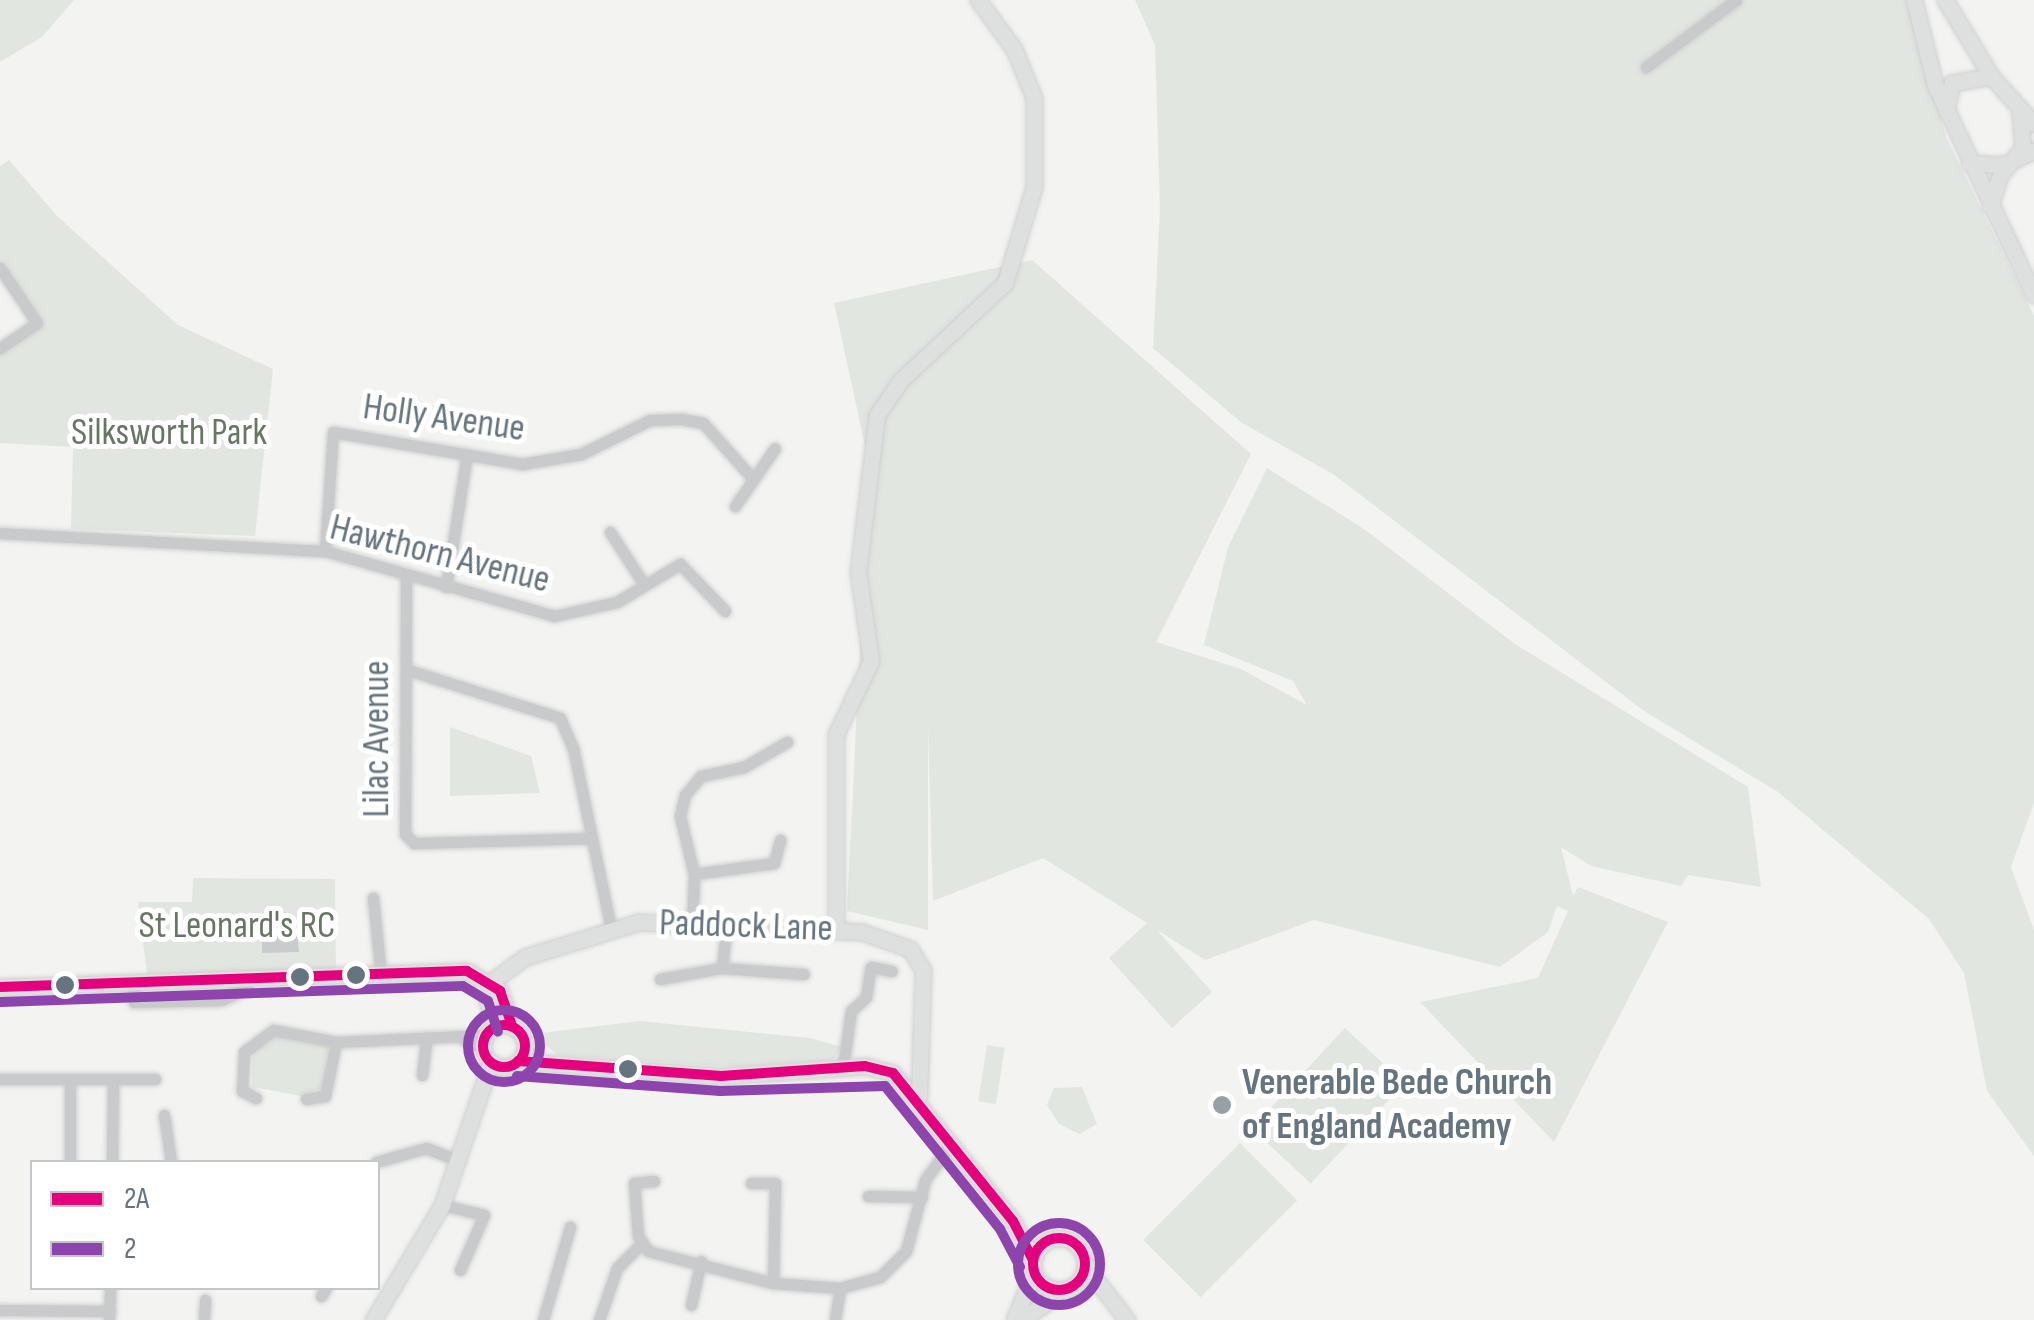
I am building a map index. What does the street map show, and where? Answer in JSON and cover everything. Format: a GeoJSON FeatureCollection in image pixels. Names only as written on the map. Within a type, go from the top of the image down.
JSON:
{"type":"FeatureCollection","features":[{"type":"Feature","properties":{"kind":"street"},"geometry":{"type":"LineString","coordinates":[[836,928],[836,734],[871,660],[858,572],[877,415],[902,380],[1005,283],[1034,186],[1034,98],[1014,49],[978,0]]}},
{"type":"Feature","properties":{"kind":"street"},"geometry":{"type":"LineString","coordinates":[[1646,66],[1736,0]]}},
{"type":"Feature","properties":{"kind":"street"},"geometry":{"type":"LineString","coordinates":[[1914,0],[1946,110],[2034,295]]}},
{"type":"Feature","properties":{"kind":"street"},"geometry":{"type":"LineString","coordinates":[[1945,0],[1991,76],[2034,124]]}},
{"type":"Feature","properties":{"kind":"street"},"geometry":{"type":"LineString","coordinates":[[1946,110],[1952,83],[1991,76]]}},
{"type":"Feature","properties":{"kind":"street"},"geometry":{"type":"LineString","coordinates":[[1990,206],[2000,175],[2016,160],[2025,142],[2018,109]]}},
{"type":"Feature","properties":{"kind":"street"},"geometry":{"type":"LineString","coordinates":[[1969,162],[1988,168],[2034,152]]}},
{"type":"Feature","properties":{"kind":"street"},"geometry":{"type":"LineString","coordinates":[[0,268],[37,323],[2,344]]}},
{"type":"Feature","properties":{"kind":"street","name":"Holly Avenue"},"geometry":{"type":"LineString","coordinates":[[325,552],[333,432],[468,455],[547,460],[581,454],[650,420],[682,419],[703,423],[753,480]]}},
{"type":"Feature","properties":{"kind":"street"},"geometry":{"type":"LineString","coordinates":[[735,506],[775,448]]}},
{"type":"Feature","properties":{"kind":"street"},"geometry":{"type":"LineString","coordinates":[[446,587],[468,455]]}},
{"type":"Feature","properties":{"kind":"street"},"geometry":{"type":"LineString","coordinates":[[610,532],[644,582],[680,564],[725,610]]}},
{"type":"Feature","properties":{"kind":"street","name":"Hawthorn Avenue"},"geometry":{"type":"LineString","coordinates":[[0,533],[325,552],[554,616],[617,602],[644,582]]}},
{"type":"Feature","properties":{"kind":"street","name":"Lilac Avenue"},"geometry":{"type":"LineString","coordinates":[[406,575],[404,834],[414,843],[591,838]]}},
{"type":"Feature","properties":{"kind":"street"},"geometry":{"type":"LineString","coordinates":[[408,670],[560,718],[611,928]]}},
{"type":"Feature","properties":{"kind":"street"},"geometry":{"type":"LineString","coordinates":[[692,928],[694,874],[680,816],[685,795],[701,776],[744,767],[788,742]]}},
{"type":"Feature","properties":{"kind":"street"},"geometry":{"type":"LineString","coordinates":[[694,874],[774,863],[780,840]]}},
{"type":"Feature","properties":{"kind":"street"},"geometry":{"type":"LineString","coordinates":[[373,898],[381,975]]}},
{"type":"Feature","properties":{"kind":"street","name":"Paddock Lane"},"geometry":{"type":"LineString","coordinates":[[487,984],[526,957],[611,928],[651,921],[726,930],[836,928],[899,942],[917,957],[926,984],[917,1056],[918,1096]]}},
{"type":"Feature","properties":{"kind":"street"},"geometry":{"type":"LineString","coordinates":[[722,968],[726,930]]}},
{"type":"Feature","properties":{"kind":"street"},"geometry":{"type":"LineString","coordinates":[[843,1067],[852,1012],[866,997],[871,967],[892,971]]}},
{"type":"Feature","properties":{"kind":"street"},"geometry":{"type":"LineString","coordinates":[[660,980],[722,968],[804,974]]}},
{"type":"Feature","properties":{"kind":"street"},"geometry":{"type":"LineString","coordinates":[[0,987],[442,973],[487,984],[499,1046],[490,1086],[442,1205],[374,1320]]}},
{"type":"Feature","properties":{"kind":"street"},"geometry":{"type":"LineString","coordinates":[[256,1098],[242,1091],[244,1052],[257,1034],[273,1030],[336,1042],[463,1038],[544,1061],[721,1076],[843,1067],[901,1078],[918,1096],[949,1148],[1013,1220],[1042,1284],[1110,1304]]}},
{"type":"Feature","properties":{"kind":"street"},"geometry":{"type":"LineString","coordinates":[[422,1075],[428,1037]]}},
{"type":"Feature","properties":{"kind":"street"},"geometry":{"type":"LineString","coordinates":[[306,1099],[325,1096],[336,1042]]}},
{"type":"Feature","properties":{"kind":"street"},"geometry":{"type":"LineString","coordinates":[[499,1046],[525,1044],[544,1061]]}},
{"type":"Feature","properties":{"kind":"street","name":"Paddock Lane"},"geometry":{"type":"LineString","coordinates":[[901,1078],[917,1056]]}},
{"type":"Feature","properties":{"kind":"street"},"geometry":{"type":"LineString","coordinates":[[0,1079],[155,1079]]}},
{"type":"Feature","properties":{"kind":"street"},"geometry":{"type":"LineString","coordinates":[[70,1079],[70,1160]]}},
{"type":"Feature","properties":{"kind":"street"},"geometry":{"type":"LineString","coordinates":[[112,1160],[114,1079]]}},
{"type":"Feature","properties":{"kind":"street"},"geometry":{"type":"LineString","coordinates":[[164,1116],[171,1160]]}},
{"type":"Feature","properties":{"kind":"street"},"geometry":{"type":"LineString","coordinates":[[380,1161],[426,1148],[460,1161]]}},
{"type":"Feature","properties":{"kind":"street"},"geometry":{"type":"LineString","coordinates":[[654,1182],[634,1183],[641,1244],[658,1257],[701,1261],[773,1283],[840,1288],[880,1276],[896,1263],[917,1229],[922,1197],[949,1148]]}},
{"type":"Feature","properties":{"kind":"street"},"geometry":{"type":"LineString","coordinates":[[751,1184],[775,1183],[773,1283]]}},
{"type":"Feature","properties":{"kind":"street"},"geometry":{"type":"LineString","coordinates":[[868,1196],[922,1197]]}},
{"type":"Feature","properties":{"kind":"street"},"geometry":{"type":"LineString","coordinates":[[442,1205],[498,1216]]}},
{"type":"Feature","properties":{"kind":"street"},"geometry":{"type":"LineString","coordinates":[[460,1270],[484,1215]]}},
{"type":"Feature","properties":{"kind":"street"},"geometry":{"type":"LineString","coordinates":[[1013,1220],[1048,1240],[1070,1240],[1110,1304],[1127,1320]]}},
{"type":"Feature","properties":{"kind":"street"},"geometry":{"type":"LineString","coordinates":[[544,1320],[570,1227]]}},
{"type":"Feature","properties":{"kind":"street"},"geometry":{"type":"LineString","coordinates":[[1017,1320],[1034,1266],[1048,1240]]}},
{"type":"Feature","properties":{"kind":"street"},"geometry":{"type":"LineString","coordinates":[[599,1320],[617,1268],[641,1244]]}},
{"type":"Feature","properties":{"kind":"street"},"geometry":{"type":"LineString","coordinates":[[691,1305],[701,1261]]}},
{"type":"Feature","properties":{"kind":"street"},"geometry":{"type":"LineString","coordinates":[[1017,1320],[1068,1289],[1086,1267]]}},
{"type":"Feature","properties":{"kind":"street"},"geometry":{"type":"LineString","coordinates":[[836,1320],[840,1288]]}},
{"type":"Feature","properties":{"kind":"street"},"geometry":{"type":"LineString","coordinates":[[204,1320],[205,1300]]}},
{"type":"Feature","properties":{"kind":"street"},"geometry":{"type":"LineString","coordinates":[[0,1310],[110,1315]]}},
{"type":"Feature","properties":{"kind":"green space"},"geometry":{"type":"Polygon","coordinates":[[[0,0],[74,0],[42,37],[0,62],[0,0]]]}},
{"type":"Feature","properties":{"kind":"green space"},"geometry":{"type":"Polygon","coordinates":[[[1135,0],[1909,0],[1946,137],[2034,316],[2034,803],[2011,867],[2034,930],[2034,1156],[1987,1091],[1964,973],[1929,919],[1778,792],[1644,711],[1333,474],[1242,423],[1153,348],[1160,209],[1155,45],[1135,0]]]}},
{"type":"Feature","properties":{"kind":"green space","name":"Silksworth Park"},"geometry":{"type":"Polygon","coordinates":[[[9,160],[57,216],[178,325],[273,369],[255,536],[71,529],[73,447],[0,443],[0,351],[41,324],[0,268],[0,166],[9,160]]]}},
{"type":"Feature","properties":{"kind":"green space"},"geometry":{"type":"Polygon","coordinates":[[[1032,260],[1251,454],[1156,642],[1241,669],[1307,705],[1293,681],[1204,645],[1228,547],[1267,468],[1364,529],[1515,644],[1748,787],[1761,887],[1688,875],[1681,886],[1591,866],[1561,847],[1573,896],[1578,887],[1668,922],[1554,1142],[1420,1002],[1538,978],[1568,911],[1557,906],[1548,932],[1500,967],[1314,920],[1205,960],[1157,930],[1212,992],[1172,1028],[1109,958],[1147,923],[1043,858],[933,901],[928,725],[928,930],[847,911],[869,464],[834,303],[1032,260]]]}},
{"type":"Feature","properties":{"kind":"green space"},"geometry":{"type":"Polygon","coordinates":[[[450,727],[531,756],[540,793],[450,796],[450,727]]]}},
{"type":"Feature","properties":{"kind":"green space","name":"St Leonard's RC"},"geometry":{"type":"Polygon","coordinates":[[[193,878],[335,879],[336,970],[147,974],[138,902],[192,902],[193,878]]]}},
{"type":"Feature","properties":{"kind":"green space"},"geometry":{"type":"Polygon","coordinates":[[[640,1021],[810,1038],[842,1047],[833,1060],[735,1067],[557,1055],[533,1034],[640,1021]]]}},
{"type":"Feature","properties":{"kind":"green space"},"geometry":{"type":"Polygon","coordinates":[[[1345,1028],[1404,1083],[1311,1183],[1252,1128],[1345,1028]]]}},
{"type":"Feature","properties":{"kind":"green space"},"geometry":{"type":"Polygon","coordinates":[[[276,1034],[330,1043],[321,1089],[302,1096],[252,1087],[253,1047],[276,1034]]]}},
{"type":"Feature","properties":{"kind":"green space"},"geometry":{"type":"Polygon","coordinates":[[[987,1045],[1005,1048],[996,1104],[978,1101],[987,1045]]]}},
{"type":"Feature","properties":{"kind":"green space"},"geometry":{"type":"Polygon","coordinates":[[[1082,1087],[1097,1124],[1079,1134],[1059,1124],[1047,1105],[1054,1088],[1082,1087]]]}},
{"type":"Feature","properties":{"kind":"green space"},"geometry":{"type":"Polygon","coordinates":[[[1240,1143],[1297,1200],[1200,1297],[1143,1240],[1240,1143]]]}},
{"type":"Feature","properties":{"kind":"building","name":"St Leonard's RC"},"geometry":{"type":"Polygon","coordinates":[[[297,931],[299,952],[262,953],[262,936],[297,931]]]}},
{"type":"Feature","properties":{"kind":"transit line","name":"2A"},"geometry":{"type":"LineString","coordinates":[[0,987],[467,971],[500,991],[512,1026]]}},
{"type":"Feature","properties":{"kind":"transit line","name":"2"},"geometry":{"type":"LineString","coordinates":[[1,1002],[463,986],[488,1001],[498,1031]]}},
{"type":"Feature","properties":{"kind":"transit line","name":"2"},"geometry":{"type":"LineString","coordinates":[[504,1010],[529,1021],[540,1046],[529,1071],[504,1082],[479,1071],[468,1046],[479,1021],[504,1010]]}},
{"type":"Feature","properties":{"kind":"transit line","name":"2A"},"geometry":{"type":"LineString","coordinates":[[504,1025],[519,1031],[525,1046],[519,1061],[504,1067],[489,1061],[483,1046],[489,1031],[504,1025]]}},
{"type":"Feature","properties":{"kind":"transit line","name":"2A"},"geometry":{"type":"LineString","coordinates":[[518,1061],[721,1076],[865,1066],[893,1073],[1013,1221],[1033,1260]]}},
{"type":"Feature","properties":{"kind":"transit line","name":"2"},"geometry":{"type":"LineString","coordinates":[[517,1076],[720,1091],[885,1086],[1000,1229],[1020,1267]]}},
{"type":"Feature","properties":{"kind":"transit line","name":"2"},"geometry":{"type":"LineString","coordinates":[[1059,1223],[1075,1226],[1088,1235],[1097,1248],[1100,1264],[1097,1280],[1088,1293],[1075,1302],[1059,1305],[1043,1302],[1030,1293],[1021,1280],[1018,1264],[1021,1248],[1030,1235],[1043,1226],[1059,1223]]}},
{"type":"Feature","properties":{"kind":"transit line","name":"2A"},"geometry":{"type":"LineString","coordinates":[[1059,1238],[1077,1246],[1085,1264],[1077,1282],[1059,1290],[1041,1282],[1033,1264],[1041,1246],[1059,1238]]}},
{"type":"Feature","properties":{"kind":"place","name":"Venerable Bede Church of England Academy"},"geometry":{"type":"Point","coordinates":[1222,1105]}}]}
